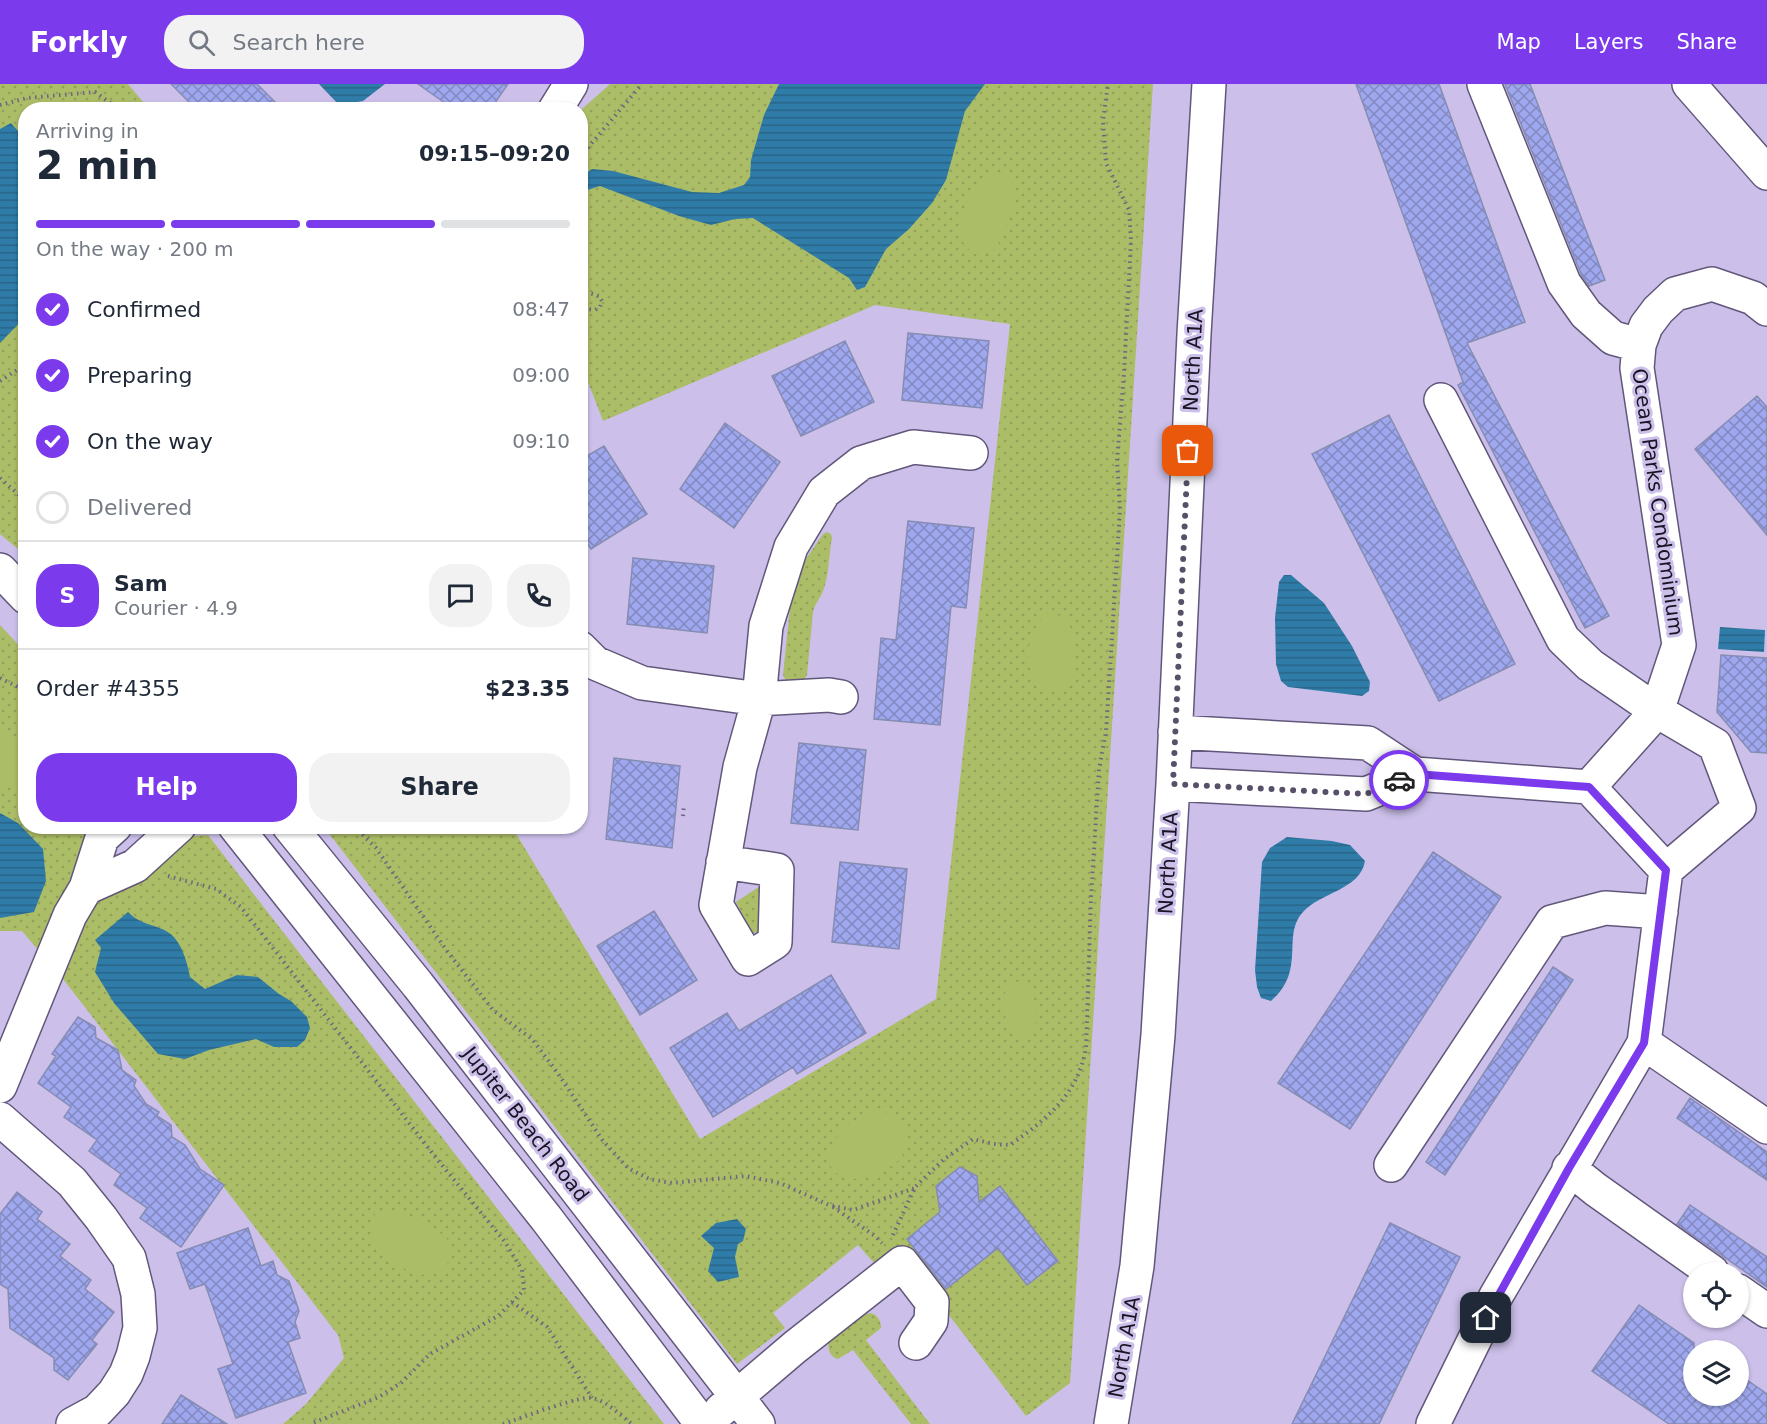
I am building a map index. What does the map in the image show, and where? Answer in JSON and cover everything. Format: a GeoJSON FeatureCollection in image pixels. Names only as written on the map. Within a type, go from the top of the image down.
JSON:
{"type":"FeatureCollection","features":[{"type":"Feature","properties":{"kind":"street"},"geometry":{"type":"LineString","coordinates":[[560,102],[571,84]]}},
{"type":"Feature","properties":{"kind":"street","name":"North A1A"},"geometry":{"type":"LineString","coordinates":[[1111,1424],[1137,1266],[1158,1035],[1209,84]]}},
{"type":"Feature","properties":{"kind":"street"},"geometry":{"type":"LineString","coordinates":[[1484,84],[1564,283],[1586,314],[1613,338],[1639,345]]}},
{"type":"Feature","properties":{"kind":"street"},"geometry":{"type":"LineString","coordinates":[[1689,84],[1767,173]]}},
{"type":"Feature","properties":{"kind":"street","name":"Ocean Parks Condominium"},"geometry":{"type":"LineString","coordinates":[[1589,787],[1657,711],[1679,645],[1637,368],[1639,345],[1646,326],[1658,310],[1675,294],[1712,284],[1753,298],[1767,309]]}},
{"type":"Feature","properties":{"kind":"street"},"geometry":{"type":"LineString","coordinates":[[1433,1424],[1496,1296],[1644,1043],[1666,870],[1738,808],[1715,745],[1657,711],[1590,664],[1563,639],[1441,400]]}},
{"type":"Feature","properties":{"kind":"street"},"geometry":{"type":"LineString","coordinates":[[723,862],[740,767],[759,699],[766,626],[791,547],[824,492],[861,464],[913,447],[971,453]]}},
{"type":"Feature","properties":{"kind":"street"},"geometry":{"type":"LineString","coordinates":[[0,568],[18,580]]}},
{"type":"Feature","properties":{"kind":"street"},"geometry":{"type":"LineString","coordinates":[[0,568],[18,588]]}},
{"type":"Feature","properties":{"kind":"street"},"geometry":{"type":"LineString","coordinates":[[588,656],[595,663],[642,683],[759,699],[829,695],[841,697]]}},
{"type":"Feature","properties":{"kind":"street"},"geometry":{"type":"LineString","coordinates":[[1175,732],[1368,743],[1415,774]]}},
{"type":"Feature","properties":{"kind":"street"},"geometry":{"type":"LineString","coordinates":[[1173,784],[1366,794],[1415,774],[1589,787],[1666,870]]}},
{"type":"Feature","properties":{"kind":"street"},"geometry":{"type":"LineString","coordinates":[[0,1086],[70,915],[86,888],[102,838],[106,834]]}},
{"type":"Feature","properties":{"kind":"street"},"geometry":{"type":"LineString","coordinates":[[86,888],[135,866],[170,834]]}},
{"type":"Feature","properties":{"kind":"street"},"geometry":{"type":"LineString","coordinates":[[241,834],[546,1218],[704,1424],[795,1347],[902,1263],[932,1302],[931,1321],[916,1343]]}},
{"type":"Feature","properties":{"kind":"street","name":"Jupiter Beach Road"},"geometry":{"type":"LineString","coordinates":[[295,834],[418,985],[758,1424]]}},
{"type":"Feature","properties":{"kind":"street"},"geometry":{"type":"LineString","coordinates":[[1391,1165],[1552,922],[1605,908],[1661,912]]}},
{"type":"Feature","properties":{"kind":"street"},"geometry":{"type":"LineString","coordinates":[[1644,1043],[1767,1127]]}},
{"type":"Feature","properties":{"kind":"street"},"geometry":{"type":"LineString","coordinates":[[0,1119],[72,1182],[101,1218],[129,1258],[138,1294],[140,1328],[126,1374],[114,1394],[97,1412],[73,1424]]}},
{"type":"Feature","properties":{"kind":"street"},"geometry":{"type":"LineString","coordinates":[[1569,1168],[1698,1262]]}},
{"type":"Feature","properties":{"kind":"street"},"geometry":{"type":"LineString","coordinates":[[1749,1299],[1767,1311]]}},
{"type":"Feature","properties":{"kind":"path"},"geometry":{"type":"LineString","coordinates":[[588,148],[642,84]]}},
{"type":"Feature","properties":{"kind":"path"},"geometry":{"type":"LineString","coordinates":[[829,1205],[853,1210],[915,1188],[943,1160],[973,1139],[1010,1145],[1056,1109],[1072,1088],[1083,1066],[1086,1048],[1091,898],[1099,769],[1106,732],[1120,509],[1117,461],[1131,240],[1129,210],[1106,163],[1103,121],[1108,84]]}},
{"type":"Feature","properties":{"kind":"path"},"geometry":{"type":"LineString","coordinates":[[0,105],[27,98],[95,92],[109,102]]}},
{"type":"Feature","properties":{"kind":"path"},"geometry":{"type":"LineString","coordinates":[[588,293],[599,296],[602,301],[600,307],[595,310],[588,309]]}},
{"type":"Feature","properties":{"kind":"path"},"geometry":{"type":"LineString","coordinates":[[0,381],[18,369]]}},
{"type":"Feature","properties":{"kind":"path"},"geometry":{"type":"LineString","coordinates":[[0,478],[18,494]]}},
{"type":"Feature","properties":{"kind":"path"},"geometry":{"type":"LineString","coordinates":[[0,678],[18,687]]}},
{"type":"Feature","properties":{"kind":"path"},"geometry":{"type":"LineString","coordinates":[[683,816],[684,804]]}},
{"type":"Feature","properties":{"kind":"path"},"geometry":{"type":"LineString","coordinates":[[362,834],[376,848],[447,951],[493,1010],[532,1039],[603,1141],[628,1168],[649,1179],[672,1183],[746,1176],[780,1183],[829,1205],[875,1236],[886,1248]]}},
{"type":"Feature","properties":{"kind":"path"},"geometry":{"type":"LineString","coordinates":[[135,866],[216,889],[241,907],[437,1159],[505,1242],[522,1270],[524,1290],[498,1316],[430,1354],[402,1382],[379,1397],[310,1424]]}},
{"type":"Feature","properties":{"kind":"path"},"geometry":{"type":"LineString","coordinates":[[512,1302],[548,1327],[592,1398]]}},
{"type":"Feature","properties":{"kind":"path"},"geometry":{"type":"LineString","coordinates":[[503,1424],[578,1399],[592,1398],[608,1405],[632,1424]]}},
{"type":"Feature","properties":{"kind":"green space"},"geometry":{"type":"Polygon","coordinates":[[[0,84],[128,84],[143,102],[18,102],[18,549],[0,534],[0,84]]]}},
{"type":"Feature","properties":{"kind":"green space"},"geometry":{"type":"Polygon","coordinates":[[[610,84],[1153,84],[1070,1383],[1026,1416],[897,1247],[874,1263],[858,1245],[773,1313],[785,1328],[737,1364],[329,834],[516,834],[700,1139],[936,999],[1010,324],[875,305],[603,421],[588,382],[588,104],[610,84]]]}},
{"type":"Feature","properties":{"kind":"green space"},"geometry":{"type":"Polygon","coordinates":[[[1001,173],[1013,184],[1015,198],[1013,205],[997,245],[989,252],[975,254],[966,246],[961,236],[965,206],[983,181],[1001,173]]]}},
{"type":"Feature","properties":{"kind":"green space"},"geometry":{"type":"Polygon","coordinates":[[[827,532],[832,538],[828,572],[825,586],[813,612],[807,675],[804,680],[791,683],[786,681],[783,675],[793,578],[823,534],[827,532]]]}},
{"type":"Feature","properties":{"kind":"green space"},"geometry":{"type":"Polygon","coordinates":[[[1046,614],[1063,616],[1071,629],[1073,639],[1072,676],[1065,686],[1055,690],[1041,687],[1030,671],[1028,653],[1032,636],[1040,620],[1046,614]]]}},
{"type":"Feature","properties":{"kind":"green space"},"geometry":{"type":"Polygon","coordinates":[[[0,625],[18,644],[18,834],[90,834],[39,951],[22,931],[0,931],[0,625]]]}},
{"type":"Feature","properties":{"kind":"green space"},"geometry":{"type":"Polygon","coordinates":[[[0,729],[18,749],[18,787],[12,788],[0,783],[0,729]]]}},
{"type":"Feature","properties":{"kind":"green space"},"geometry":{"type":"Polygon","coordinates":[[[208,835],[664,1424],[283,1424],[306,1404],[344,1358],[338,1335],[60,975],[83,920],[103,894],[191,836],[208,835]]]}},
{"type":"Feature","properties":{"kind":"green space"},"geometry":{"type":"Polygon","coordinates":[[[761,887],[760,931],[754,933],[736,902],[761,887]]]}},
{"type":"Feature","properties":{"kind":"green space"},"geometry":{"type":"Polygon","coordinates":[[[1019,981],[1031,989],[1036,1015],[1033,1032],[1022,1037],[1014,1032],[1003,1007],[1006,991],[1019,981]]]}},
{"type":"Feature","properties":{"kind":"green space"},"geometry":{"type":"Polygon","coordinates":[[[879,1110],[895,1117],[904,1126],[908,1136],[907,1147],[901,1157],[880,1173],[863,1177],[851,1179],[834,1172],[826,1159],[834,1140],[852,1122],[879,1110]]]}},
{"type":"Feature","properties":{"kind":"green space"},"geometry":{"type":"Polygon","coordinates":[[[387,1209],[422,1222],[446,1237],[451,1245],[452,1258],[441,1271],[429,1275],[406,1270],[378,1246],[368,1226],[376,1213],[387,1209]]]}},
{"type":"Feature","properties":{"kind":"green space"},"geometry":{"type":"Polygon","coordinates":[[[871,1313],[879,1319],[881,1328],[866,1340],[930,1424],[911,1424],[853,1350],[838,1359],[830,1352],[829,1340],[866,1314],[871,1313]]]}},
{"type":"Feature","properties":{"kind":"water"},"geometry":{"type":"Polygon","coordinates":[[[319,84],[385,84],[363,101],[336,102],[319,84]]]}},
{"type":"Feature","properties":{"kind":"water"},"geometry":{"type":"Polygon","coordinates":[[[779,84],[985,84],[965,111],[946,180],[932,203],[909,229],[886,249],[865,287],[857,290],[849,278],[753,218],[735,219],[711,225],[679,216],[600,186],[588,190],[588,172],[592,169],[613,171],[692,192],[719,193],[744,185],[750,177],[751,160],[764,115],[779,84]]]}},
{"type":"Feature","properties":{"kind":"water"},"geometry":{"type":"Polygon","coordinates":[[[11,123],[18,131],[18,324],[0,343],[0,129],[11,123]]]}},
{"type":"Feature","properties":{"kind":"water"},"geometry":{"type":"Polygon","coordinates":[[[1284,575],[1291,575],[1324,603],[1352,646],[1370,682],[1369,691],[1362,696],[1288,687],[1281,681],[1276,664],[1275,618],[1279,582],[1284,575]]]}},
{"type":"Feature","properties":{"kind":"water"},"geometry":{"type":"Polygon","coordinates":[[[1720,627],[1765,630],[1764,652],[1718,649],[1720,627]]]}},
{"type":"Feature","properties":{"kind":"water"},"geometry":{"type":"Polygon","coordinates":[[[0,813],[18,823],[18,834],[29,834],[43,849],[46,881],[34,912],[0,918],[0,813]]]}},
{"type":"Feature","properties":{"kind":"water"},"geometry":{"type":"Polygon","coordinates":[[[1287,837],[1350,845],[1365,861],[1362,871],[1348,885],[1311,905],[1303,912],[1294,932],[1288,977],[1282,989],[1271,1001],[1261,998],[1255,970],[1262,862],[1270,848],[1287,837]]]}},
{"type":"Feature","properties":{"kind":"water"},"geometry":{"type":"Polygon","coordinates":[[[128,912],[137,919],[161,928],[176,939],[190,977],[205,989],[237,975],[258,977],[291,1001],[307,1017],[310,1028],[305,1040],[297,1047],[274,1047],[256,1039],[209,1050],[185,1059],[158,1054],[114,1003],[95,972],[101,948],[95,940],[128,912]]]}},
{"type":"Feature","properties":{"kind":"water"},"geometry":{"type":"Polygon","coordinates":[[[737,1219],[746,1229],[743,1241],[738,1244],[735,1257],[739,1277],[718,1282],[708,1271],[714,1248],[701,1236],[716,1223],[737,1219]]]}},
{"type":"Feature","properties":{"kind":"building"},"geometry":{"type":"Polygon","coordinates":[[[171,84],[257,84],[275,102],[189,102],[171,84]]]}},
{"type":"Feature","properties":{"kind":"building"},"geometry":{"type":"Polygon","coordinates":[[[418,84],[508,84],[496,102],[444,102],[418,84]]]}},
{"type":"Feature","properties":{"kind":"building"},"geometry":{"type":"Polygon","coordinates":[[[1356,84],[1439,84],[1525,322],[1467,343],[1609,616],[1585,628],[1458,385],[1463,382],[1356,84]]]}},
{"type":"Feature","properties":{"kind":"building"},"geometry":{"type":"Polygon","coordinates":[[[1505,84],[1530,84],[1605,280],[1589,286],[1581,274],[1505,84]]]}},
{"type":"Feature","properties":{"kind":"building"},"geometry":{"type":"Polygon","coordinates":[[[908,333],[989,341],[982,408],[902,400],[908,333]]]}},
{"type":"Feature","properties":{"kind":"building"},"geometry":{"type":"Polygon","coordinates":[[[845,341],[874,402],[801,436],[772,376],[845,341]]]}},
{"type":"Feature","properties":{"kind":"building"},"geometry":{"type":"Polygon","coordinates":[[[1757,396],[1767,407],[1767,535],[1695,449],[1757,396]]]}},
{"type":"Feature","properties":{"kind":"building"},"geometry":{"type":"Polygon","coordinates":[[[1389,415],[1515,664],[1439,701],[1312,454],[1389,415]]]}},
{"type":"Feature","properties":{"kind":"building"},"geometry":{"type":"Polygon","coordinates":[[[725,423],[780,462],[734,528],[680,489],[725,423]]]}},
{"type":"Feature","properties":{"kind":"building"},"geometry":{"type":"Polygon","coordinates":[[[604,446],[647,514],[591,549],[588,545],[588,455],[604,446]]]}},
{"type":"Feature","properties":{"kind":"building"},"geometry":{"type":"Polygon","coordinates":[[[908,521],[974,528],[966,608],[951,606],[940,725],[874,719],[881,638],[896,640],[908,521]]]}},
{"type":"Feature","properties":{"kind":"building"},"geometry":{"type":"Polygon","coordinates":[[[633,558],[714,566],[707,633],[627,624],[633,558]]]}},
{"type":"Feature","properties":{"kind":"building"},"geometry":{"type":"Polygon","coordinates":[[[1721,655],[1767,658],[1767,753],[1751,752],[1717,712],[1721,655]]]}},
{"type":"Feature","properties":{"kind":"building"},"geometry":{"type":"Polygon","coordinates":[[[799,743],[866,750],[858,830],[791,823],[799,743]]]}},
{"type":"Feature","properties":{"kind":"building"},"geometry":{"type":"Polygon","coordinates":[[[614,758],[680,766],[672,848],[606,839],[614,758]]]}},
{"type":"Feature","properties":{"kind":"building"},"geometry":{"type":"Polygon","coordinates":[[[1433,852],[1501,897],[1350,1129],[1278,1083],[1433,852]]]}},
{"type":"Feature","properties":{"kind":"building"},"geometry":{"type":"Polygon","coordinates":[[[840,862],[907,869],[899,949],[832,942],[840,862]]]}},
{"type":"Feature","properties":{"kind":"building"},"geometry":{"type":"Polygon","coordinates":[[[654,911],[697,980],[640,1015],[597,946],[654,911]]]}},
{"type":"Feature","properties":{"kind":"building"},"geometry":{"type":"Polygon","coordinates":[[[1553,967],[1573,980],[1445,1175],[1426,1162],[1553,967]]]}},
{"type":"Feature","properties":{"kind":"building"},"geometry":{"type":"Polygon","coordinates":[[[831,975],[866,1033],[797,1074],[793,1067],[713,1117],[670,1048],[727,1013],[739,1031],[831,975]]]}},
{"type":"Feature","properties":{"kind":"building"},"geometry":{"type":"Polygon","coordinates":[[[78,1017],[95,1027],[96,1038],[118,1050],[122,1070],[136,1080],[134,1086],[146,1104],[159,1112],[157,1116],[171,1125],[172,1137],[185,1145],[200,1169],[224,1185],[181,1247],[140,1218],[147,1208],[114,1185],[121,1174],[89,1151],[97,1140],[64,1117],[71,1107],[38,1083],[56,1056],[52,1054],[78,1017]]]}},
{"type":"Feature","properties":{"kind":"building"},"geometry":{"type":"Polygon","coordinates":[[[1690,1098],[1767,1152],[1767,1180],[1677,1118],[1690,1098]]]}},
{"type":"Feature","properties":{"kind":"building"},"geometry":{"type":"Polygon","coordinates":[[[960,1167],[977,1176],[979,1202],[1000,1186],[1058,1261],[1027,1285],[998,1248],[946,1289],[907,1239],[940,1212],[936,1186],[960,1167]]]}},
{"type":"Feature","properties":{"kind":"building"},"geometry":{"type":"Polygon","coordinates":[[[17,1192],[42,1212],[37,1219],[70,1244],[60,1256],[91,1280],[85,1289],[114,1312],[92,1340],[97,1344],[68,1380],[54,1370],[54,1358],[10,1328],[8,1289],[0,1284],[0,1214],[17,1192]]]}},
{"type":"Feature","properties":{"kind":"building"},"geometry":{"type":"Polygon","coordinates":[[[1690,1205],[1767,1257],[1767,1287],[1749,1274],[1749,1262],[1731,1262],[1677,1224],[1690,1205]]]}},
{"type":"Feature","properties":{"kind":"building"},"geometry":{"type":"Polygon","coordinates":[[[1390,1223],[1460,1257],[1379,1424],[1292,1424],[1390,1223]]]}},
{"type":"Feature","properties":{"kind":"building"},"geometry":{"type":"Polygon","coordinates":[[[248,1228],[261,1266],[273,1261],[277,1275],[289,1281],[299,1311],[295,1322],[300,1338],[288,1342],[306,1393],[236,1418],[218,1369],[233,1364],[205,1284],[190,1289],[177,1253],[248,1228]]]}},
{"type":"Feature","properties":{"kind":"building"},"geometry":{"type":"Polygon","coordinates":[[[1639,1305],[1690,1340],[1683,1340],[1683,1406],[1749,1406],[1749,1382],[1767,1394],[1767,1424],[1669,1424],[1592,1371],[1639,1305]]]}},
{"type":"Feature","properties":{"kind":"building"},"geometry":{"type":"Polygon","coordinates":[[[181,1395],[227,1424],[162,1424],[181,1395]]]}},
{"type":"Feature","properties":{"kind":"way so far"},"geometry":{"type":"LineString","coordinates":[[1188,451],[1173,784],[1366,794],[1399,780]]}},
{"type":"Feature","properties":{"kind":"route"},"geometry":{"type":"LineString","coordinates":[[1399,780],[1415,774],[1589,787],[1666,870],[1644,1043],[1569,1168],[1496,1296],[1486,1318]]}}]}
